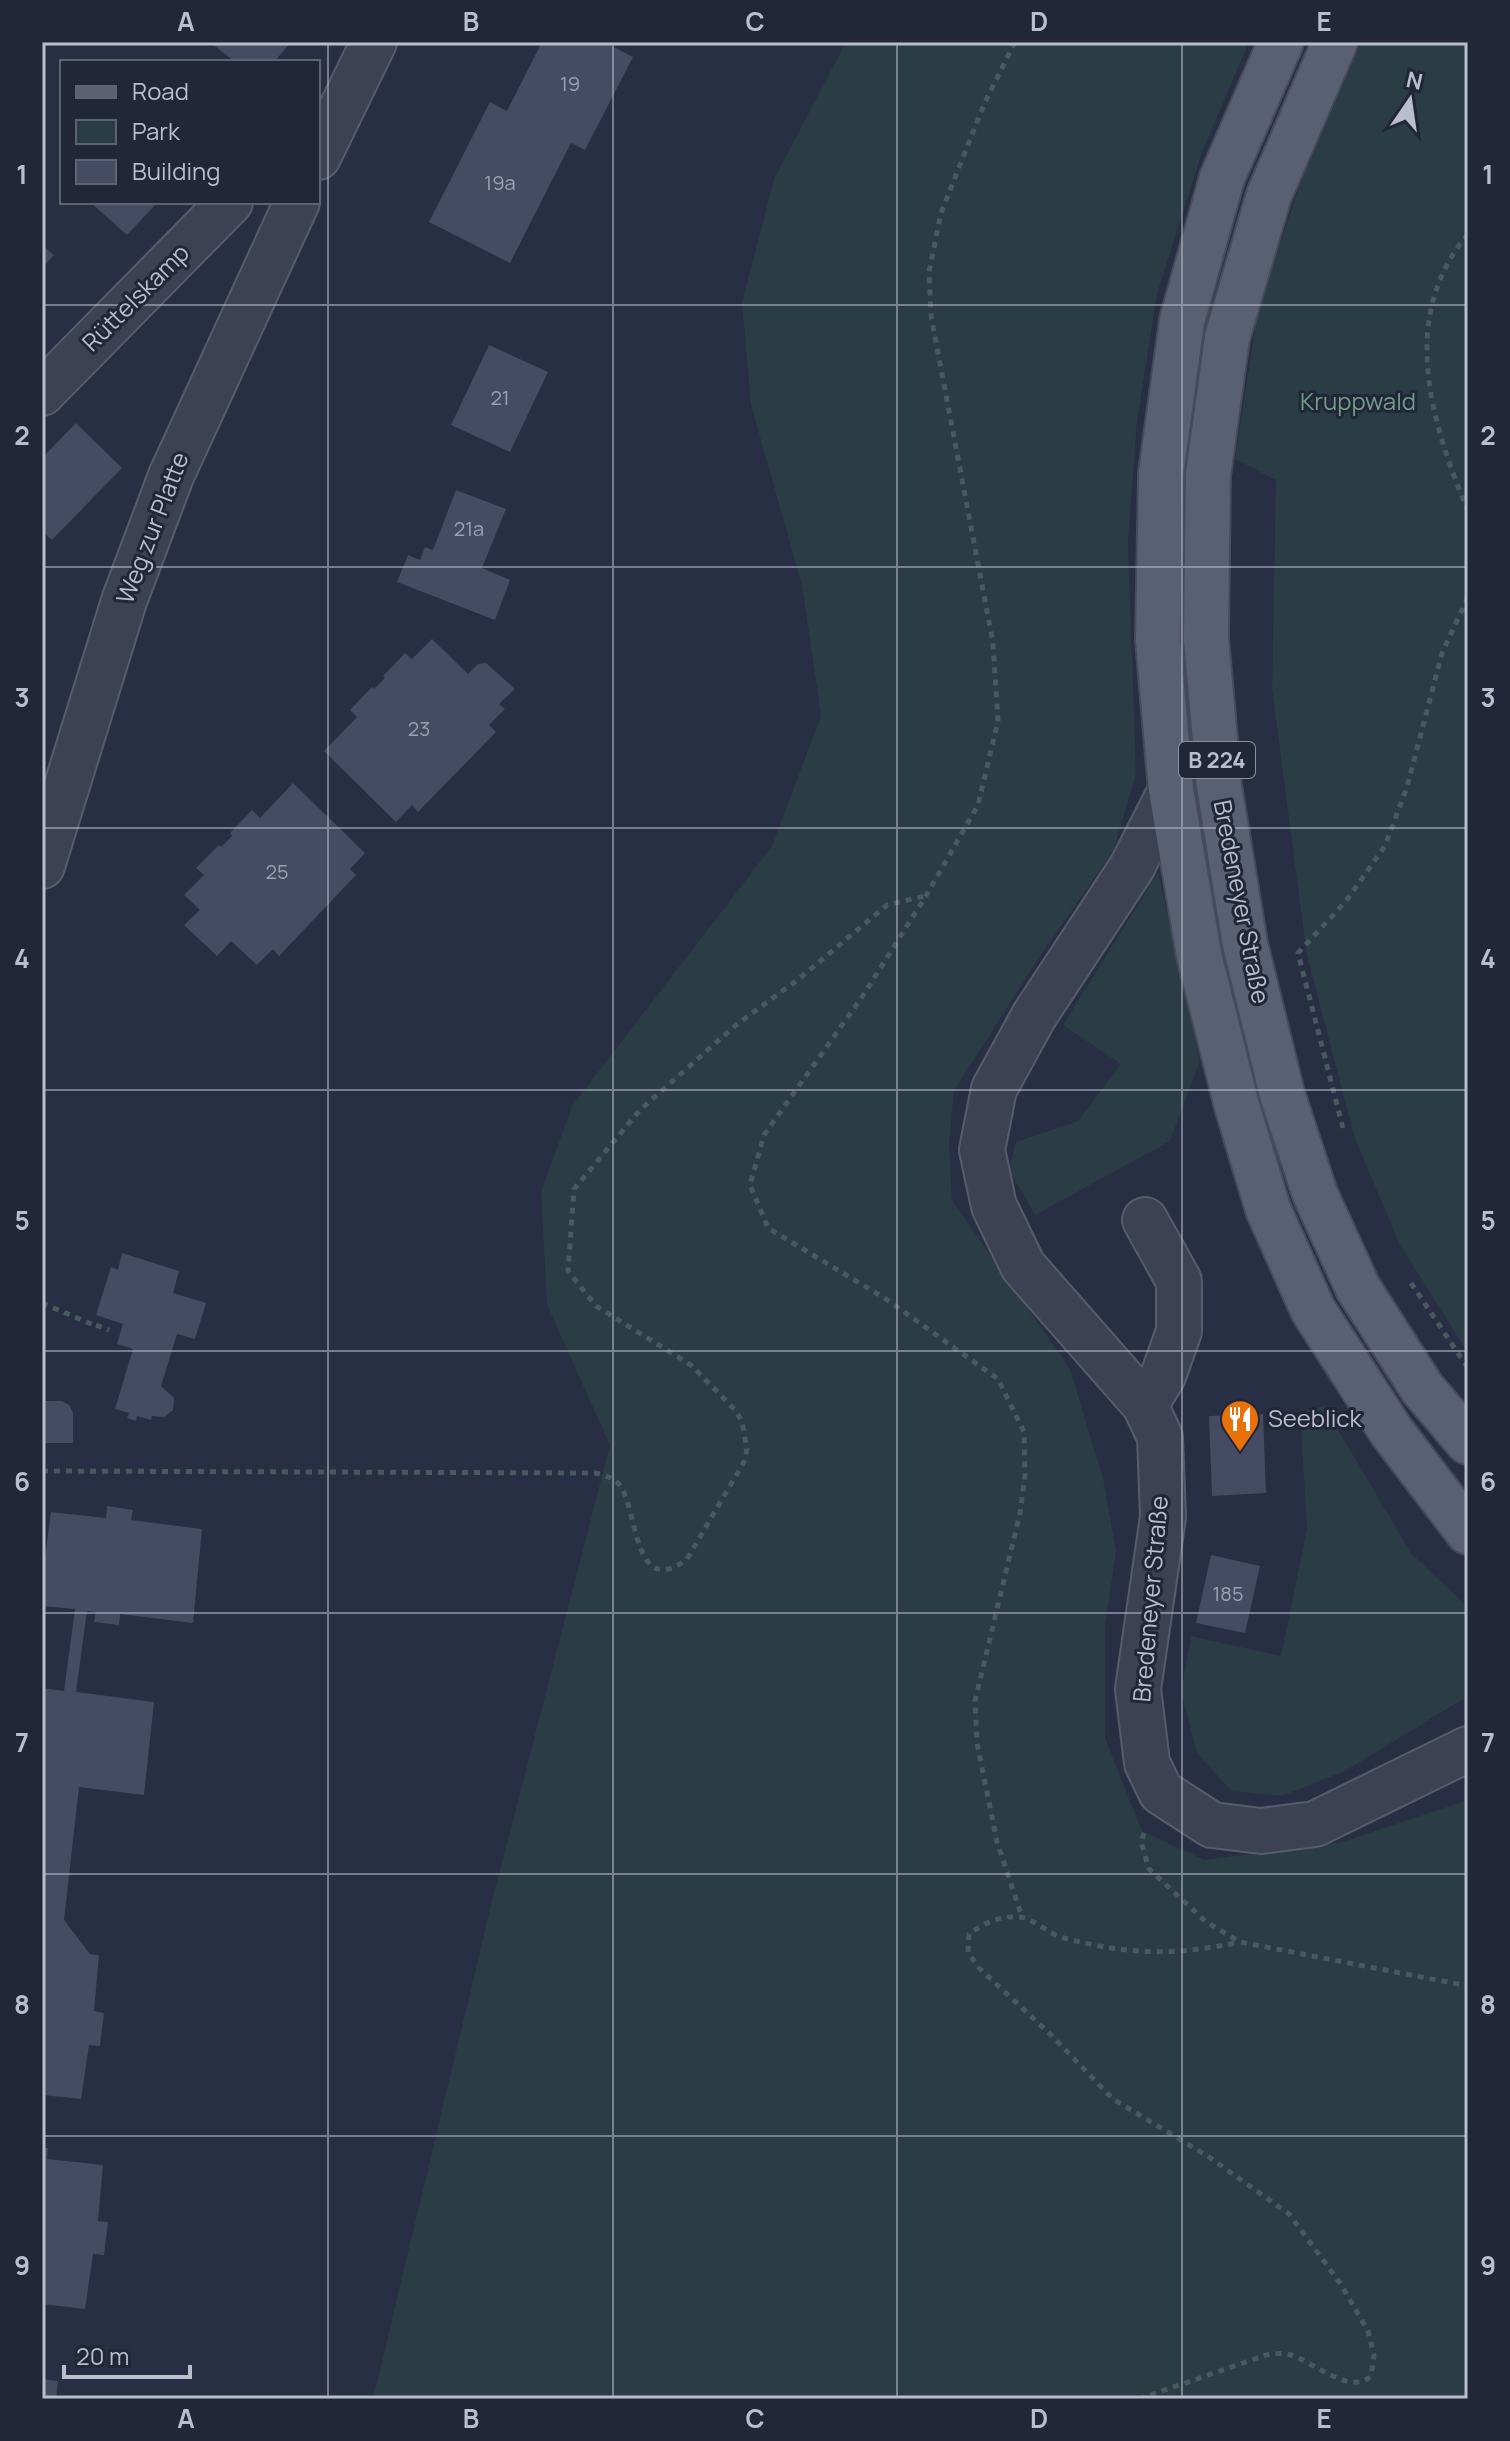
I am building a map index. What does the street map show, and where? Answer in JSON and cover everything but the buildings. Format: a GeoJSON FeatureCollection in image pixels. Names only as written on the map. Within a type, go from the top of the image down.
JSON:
{"type":"FeatureCollection","features":[{"type":"Feature","properties":{"kind":"main road","name":"Bredeneyer Straße"},"geometry":{"type":"LineString","coordinates":[[1281,42],[1222,178],[1182,321],[1161,474],[1158,640],[1171,790],[1199,955],[1237,1106],[1268,1209],[1313,1310],[1391,1431],[1468,1532]]}},
{"type":"Feature","properties":{"kind":"main road","name":"Bredeneyer Straße"},"geometry":{"type":"LineString","coordinates":[[1335,42],[1269,195],[1227,338],[1208,475],[1206,638],[1218,771],[1245,944],[1282,1094],[1315,1194],[1358,1288],[1422,1388],[1468,1442]]}},
{"type":"Feature","properties":{"kind":"street"},"geometry":{"type":"LineString","coordinates":[[322,141],[374,42]]}},
{"type":"Feature","properties":{"kind":"street","name":"Rüttelskamp"},"geometry":{"type":"LineString","coordinates":[[42,393],[228,204]]}},
{"type":"Feature","properties":{"kind":"street","name":"Weg zur Platte"},"geometry":{"type":"LineString","coordinates":[[42,866],[124,601],[171,476],[296,204]]}},
{"type":"Feature","properties":{"kind":"street","name":"Bredeneyer Straße"},"geometry":{"type":"LineString","coordinates":[[1161,1792],[1147,1763],[1138,1689],[1163,1517],[1160,1437],[1145,1405],[1023,1266],[994,1206],[982,1150],[994,1089],[1034,1016],[1132,867],[1171,790]]}},
{"type":"Feature","properties":{"kind":"street"},"geometry":{"type":"LineString","coordinates":[[1145,1220],[1179,1281],[1179,1331],[1163,1376],[1145,1405]]}},
{"type":"Feature","properties":{"kind":"street"},"geometry":{"type":"LineString","coordinates":[[1161,1792],[1212,1825],[1261,1831],[1315,1824],[1468,1749]]}},
{"type":"Feature","properties":{"kind":"path"},"geometry":{"type":"LineString","coordinates":[[1015,42],[985,102],[941,213],[929,272],[931,316],[993,643],[998,721],[978,805],[926,896],[862,997],[764,1135],[750,1185],[768,1228],[886,1299],[998,1379],[1024,1432],[1025,1476],[1020,1513],[975,1701],[977,1743],[997,1842],[1022,1917]]}},
{"type":"Feature","properties":{"kind":"path"},"geometry":{"type":"LineString","coordinates":[[1468,234],[1446,263],[1437,283],[1430,309],[1427,368],[1438,430],[1468,511]]}},
{"type":"Feature","properties":{"kind":"path"},"geometry":{"type":"LineString","coordinates":[[1346,1139],[1298,953],[1346,901],[1385,846],[1407,787],[1442,653],[1468,597]]}},
{"type":"Feature","properties":{"kind":"path"},"geometry":{"type":"LineString","coordinates":[[42,1471],[595,1473],[610,1477],[620,1485],[646,1561],[666,1570],[676,1568],[687,1559],[744,1462],[746,1435],[736,1411],[691,1365],[596,1306],[568,1271],[574,1189],[640,1110],[736,1025],[800,978],[887,905],[926,896]]}},
{"type":"Feature","properties":{"kind":"path"},"geometry":{"type":"LineString","coordinates":[[1408,1279],[1468,1368]]}},
{"type":"Feature","properties":{"kind":"path"},"geometry":{"type":"LineString","coordinates":[[42,1303],[109,1330]]}},
{"type":"Feature","properties":{"kind":"path"},"geometry":{"type":"LineString","coordinates":[[1161,1792],[1141,1842],[1149,1869],[1205,1921],[1240,1942],[1468,1986]]}},
{"type":"Feature","properties":{"kind":"path"},"geometry":{"type":"LineString","coordinates":[[1139,2399],[1266,2355],[1287,2353],[1313,2363],[1347,2383],[1360,2383],[1371,2376],[1373,2345],[1340,2283],[1289,2214],[1209,2157],[1113,2099],[1048,2032],[978,1967],[968,1952],[969,1934],[987,1921],[1022,1917],[1060,1937],[1148,1953],[1195,1951],[1240,1942]]}},
{"type":"Feature","properties":{"kind":"green space"},"geometry":{"type":"Polygon","coordinates":[[[846,42],[1249,42],[1201,155],[1157,294],[1137,422],[1128,541],[1136,773],[1114,850],[1040,956],[954,1091],[949,1145],[952,1200],[1070,1369],[1103,1478],[1116,1551],[1105,1627],[1105,1738],[1142,1831],[1205,1860],[1342,1842],[1468,1800],[1468,2399],[373,2399],[491,1905],[610,1445],[547,1305],[541,1192],[572,1106],[772,846],[821,716],[802,585],[751,405],[742,302],[774,179],[846,42]]]}},
{"type":"Feature","properties":{"kind":"green space","name":"Kruppwald"},"geometry":{"type":"Polygon","coordinates":[[[1361,42],[1468,42],[1468,1353],[1400,1245],[1355,1139],[1307,956],[1272,689],[1276,480],[1235,459],[1258,309],[1301,181],[1361,42]]]}},
{"type":"Feature","properties":{"kind":"green space"},"geometry":{"type":"Polygon","coordinates":[[[1158,872],[1200,1061],[1170,1141],[1035,1215],[1009,1170],[1016,1142],[1078,1121],[1121,1064],[1063,1025],[1158,872]]]}},
{"type":"Feature","properties":{"kind":"green space"},"geometry":{"type":"Polygon","coordinates":[[[1324,1406],[1411,1553],[1468,1607],[1468,1696],[1345,1771],[1282,1796],[1231,1791],[1197,1753],[1181,1692],[1191,1636],[1281,1656],[1307,1528],[1300,1412],[1324,1406]]]}},
{"type":"Feature","properties":{"kind":"place","name":"Seeblick"},"geometry":{"type":"Point","coordinates":[1240,1453]}}]}
